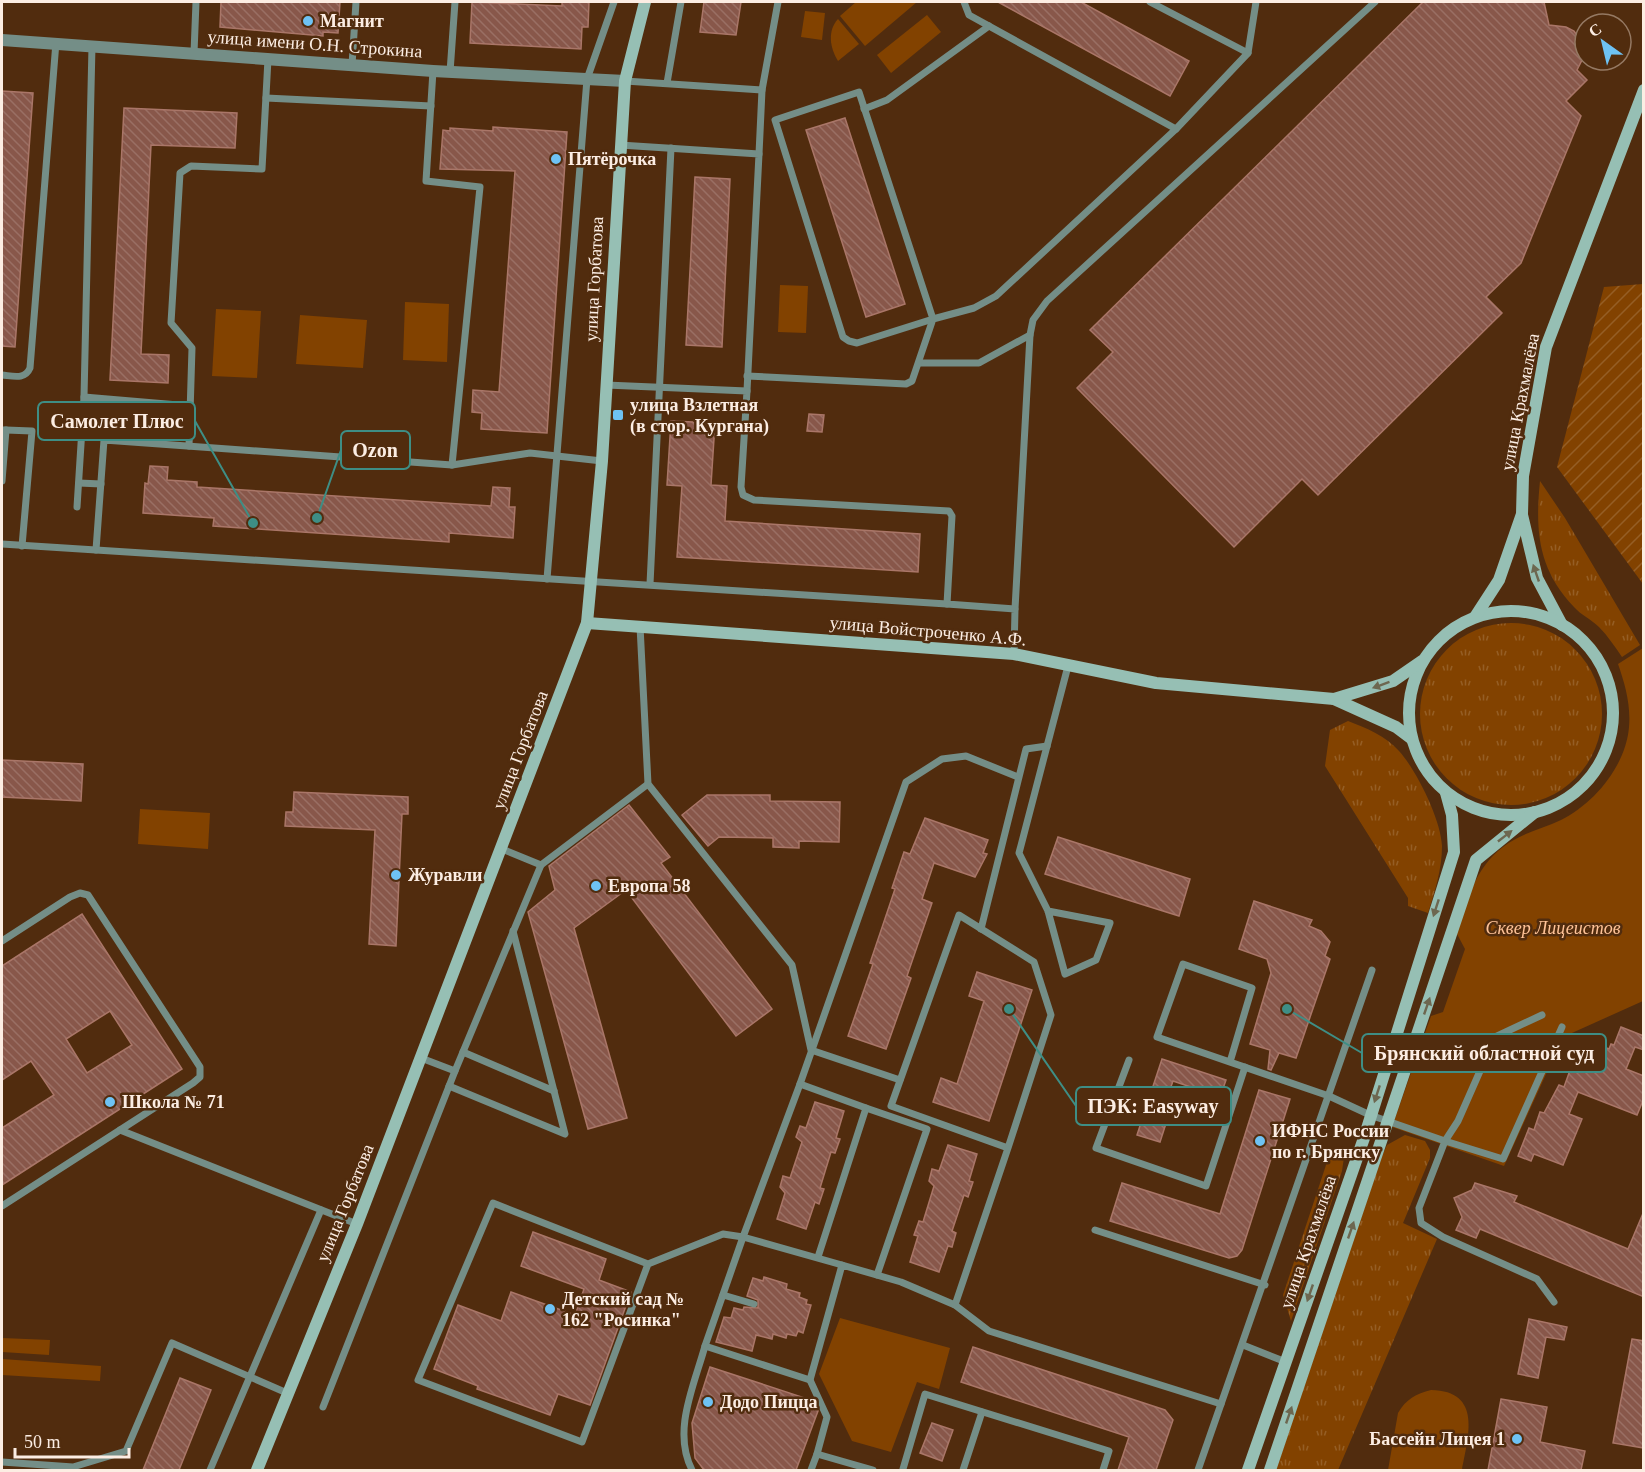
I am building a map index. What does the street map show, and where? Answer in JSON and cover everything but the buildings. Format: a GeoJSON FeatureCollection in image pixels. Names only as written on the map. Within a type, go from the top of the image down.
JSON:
{"type":"FeatureCollection","features":[{"type":"Feature","properties":{"kind":"main road","name":"улица Горбатова"},"geometry":{"type":"LineString","coordinates":[[256,1470],[357,1224],[587,623],[602,461],[625,81],[645,2]]}},
{"type":"Feature","properties":{"kind":"main road","name":"улица Крахмалёва"},"geometry":{"type":"LineString","coordinates":[[1475,617],[1499,580],[1522,514],[1524,476],[1546,346],[1644,90]]}},
{"type":"Feature","properties":{"kind":"main road"},"geometry":{"type":"LineString","coordinates":[[1522,514],[1537,578],[1562,625]]}},
{"type":"Feature","properties":{"kind":"main road","name":"улица Крахмалёва"},"geometry":{"type":"LineString","coordinates":[[1519,611],[1542,616],[1562,625],[1585,642],[1599,661],[1608,683],[1613,706],[1612,730],[1605,753],[1593,773],[1577,791],[1558,804],[1535,812],[1504,815],[1481,811],[1446,793],[1425,769],[1412,739],[1408,713],[1411,688],[1423,661],[1445,634],[1475,617],[1497,612],[1519,611]]}},
{"type":"Feature","properties":{"kind":"main road","name":"улица Войстроченко А.Ф."},"geometry":{"type":"LineString","coordinates":[[587,623],[1014,654],[1156,683],[1334,699]]}},
{"type":"Feature","properties":{"kind":"main road"},"geometry":{"type":"LineString","coordinates":[[1334,699],[1393,681],[1423,661]]}},
{"type":"Feature","properties":{"kind":"main road"},"geometry":{"type":"LineString","coordinates":[[1334,699],[1396,727],[1412,739]]}},
{"type":"Feature","properties":{"kind":"main road","name":"улица Крахмалёва"},"geometry":{"type":"LineString","coordinates":[[1248,1470],[1364,1138],[1454,852],[1452,815],[1446,793]]}},
{"type":"Feature","properties":{"kind":"main road","name":"улица Крахмалёва"},"geometry":{"type":"LineString","coordinates":[[1388,1121],[1476,860],[1535,812]]}},
{"type":"Feature","properties":{"kind":"main road"},"geometry":{"type":"LineString","coordinates":[[1270,1470],[1388,1121]]}},
{"type":"Feature","properties":{"kind":"street","name":"улица имени О.Н. Строкина"},"geometry":{"type":"LineString","coordinates":[[2,40],[56,42],[434,71],[625,81]]}},
{"type":"Feature","properties":{"kind":"lane"},"geometry":{"type":"LineString","coordinates":[[194,53],[196,2]]}},
{"type":"Feature","properties":{"kind":"lane"},"geometry":{"type":"LineString","coordinates":[[352,65],[357,2]]}},
{"type":"Feature","properties":{"kind":"lane"},"geometry":{"type":"LineString","coordinates":[[450,72],[455,2]]}},
{"type":"Feature","properties":{"kind":"lane"},"geometry":{"type":"LineString","coordinates":[[547,579],[587,79],[614,2]]}},
{"type":"Feature","properties":{"kind":"lane"},"geometry":{"type":"LineString","coordinates":[[667,83],[681,2]]}},
{"type":"Feature","properties":{"kind":"lane"},"geometry":{"type":"LineString","coordinates":[[778,2],[762,90],[760,117],[741,487],[743,495],[754,500],[949,511],[952,516],[947,604]]}},
{"type":"Feature","properties":{"kind":"lane"},"geometry":{"type":"LineString","coordinates":[[964,2],[969,15],[1176,129]]}},
{"type":"Feature","properties":{"kind":"lane"},"geometry":{"type":"LineString","coordinates":[[1150,2],[1248,53]]}},
{"type":"Feature","properties":{"kind":"lane"},"geometry":{"type":"LineString","coordinates":[[775,120],[843,336],[849,342],[857,343],[974,308],[996,296],[1176,129],[1248,53],[1256,2]]}},
{"type":"Feature","properties":{"kind":"lane"},"geometry":{"type":"LineString","coordinates":[[1014,654],[1030,335],[1033,321],[1047,301],[1375,2]]}},
{"type":"Feature","properties":{"kind":"lane"},"geometry":{"type":"LineString","coordinates":[[864,109],[887,100],[989,26]]}},
{"type":"Feature","properties":{"kind":"lane"},"geometry":{"type":"LineString","coordinates":[[2,375],[22,376],[28,374],[30,368],[56,42]]}},
{"type":"Feature","properties":{"kind":"lane"},"geometry":{"type":"LineString","coordinates":[[77,507],[84,397],[92,45]]}},
{"type":"Feature","properties":{"kind":"lane"},"geometry":{"type":"LineString","coordinates":[[189,446],[192,348],[171,322],[180,173],[191,166],[262,169],[268,59]]}},
{"type":"Feature","properties":{"kind":"lane"},"geometry":{"type":"LineString","coordinates":[[434,71],[426,181],[480,188],[452,465]]}},
{"type":"Feature","properties":{"kind":"lane"},"geometry":{"type":"LineString","coordinates":[[625,81],[762,90]]}},
{"type":"Feature","properties":{"kind":"lane"},"geometry":{"type":"LineString","coordinates":[[747,376],[906,384],[915,376],[933,319],[859,92],[775,120],[760,117]]}},
{"type":"Feature","properties":{"kind":"lane"},"geometry":{"type":"LineString","coordinates":[[266,98],[431,106]]}},
{"type":"Feature","properties":{"kind":"lane"},"geometry":{"type":"LineString","coordinates":[[620,145],[759,154]]}},
{"type":"Feature","properties":{"kind":"lane"},"geometry":{"type":"LineString","coordinates":[[650,584],[671,148]]}},
{"type":"Feature","properties":{"kind":"lane"},"geometry":{"type":"LineString","coordinates":[[920,363],[980,363],[1030,335]]}},
{"type":"Feature","properties":{"kind":"lane"},"geometry":{"type":"LineString","coordinates":[[606,385],[747,391]]}},
{"type":"Feature","properties":{"kind":"lane"},"geometry":{"type":"LineString","coordinates":[[84,397],[190,406]]}},
{"type":"Feature","properties":{"kind":"lane"},"geometry":{"type":"LineString","coordinates":[[2,481],[4,430],[32,431],[22,546]]}},
{"type":"Feature","properties":{"kind":"lane"},"geometry":{"type":"LineString","coordinates":[[96,550],[104,440],[452,465],[530,453],[602,461]]}},
{"type":"Feature","properties":{"kind":"lane"},"geometry":{"type":"LineString","coordinates":[[79,483],[101,484]]}},
{"type":"Feature","properties":{"kind":"lane"},"geometry":{"type":"LineString","coordinates":[[2,544],[1015,609]]}},
{"type":"Feature","properties":{"kind":"lane"},"geometry":{"type":"LineString","coordinates":[[640,626],[648,784],[792,965],[811,1050]]}},
{"type":"Feature","properties":{"kind":"lane"},"geometry":{"type":"LineString","coordinates":[[1048,910],[1110,923],[1096,960],[1065,974],[1048,910],[1019,853],[1068,666]]}},
{"type":"Feature","properties":{"kind":"lane"},"geometry":{"type":"LineString","coordinates":[[981,929],[1026,749],[1047,746]]}},
{"type":"Feature","properties":{"kind":"lane"},"geometry":{"type":"LineString","coordinates":[[692,1470],[688,1462],[683,1425],[705,1346],[906,782],[942,759],[966,756],[1018,777]]}},
{"type":"Feature","properties":{"kind":"lane"},"geometry":{"type":"LineString","coordinates":[[323,1407],[455,1071],[541,865],[648,784]]}},
{"type":"Feature","properties":{"kind":"lane"},"geometry":{"type":"LineString","coordinates":[[502,849],[541,865]]}},
{"type":"Feature","properties":{"kind":"lane"},"geometry":{"type":"LineString","coordinates":[[2,941],[70,897],[80,893],[88,895],[95,902],[200,1067],[200,1077],[193,1083],[2,1206]]}},
{"type":"Feature","properties":{"kind":"lane"},"geometry":{"type":"LineString","coordinates":[[956,1305],[1008,1148],[1051,1015],[1034,962],[959,915],[891,1106],[1008,1148]]}},
{"type":"Feature","properties":{"kind":"lane"},"geometry":{"type":"LineString","coordinates":[[449,1086],[565,1134],[513,931]]}},
{"type":"Feature","properties":{"kind":"lane"},"geometry":{"type":"LineString","coordinates":[[1230,1062],[1252,987],[1184,964],[1157,1037],[1329,1096],[1370,1115],[1503,1160],[1562,1027]]}},
{"type":"Feature","properties":{"kind":"lane"},"geometry":{"type":"LineString","coordinates":[[1198,1470],[1372,970]]}},
{"type":"Feature","properties":{"kind":"lane"},"geometry":{"type":"LineString","coordinates":[[1542,1015],[1495,1037],[1458,1121],[1445,1141],[1419,1208],[1421,1223],[1443,1237],[1537,1279],[1554,1302]]}},
{"type":"Feature","properties":{"kind":"lane"},"geometry":{"type":"LineString","coordinates":[[811,1050],[900,1080]]}},
{"type":"Feature","properties":{"kind":"lane"},"geometry":{"type":"LineString","coordinates":[[463,1052],[554,1091]]}},
{"type":"Feature","properties":{"kind":"lane"},"geometry":{"type":"LineString","coordinates":[[421,1058],[455,1071]]}},
{"type":"Feature","properties":{"kind":"lane"},"geometry":{"type":"LineString","coordinates":[[1129,1060],[1096,1148],[1206,1186],[1245,1067]]}},
{"type":"Feature","properties":{"kind":"lane"},"geometry":{"type":"LineString","coordinates":[[800,1084],[927,1128],[877,1275]]}},
{"type":"Feature","properties":{"kind":"lane"},"geometry":{"type":"LineString","coordinates":[[818,1257],[866,1108]]}},
{"type":"Feature","properties":{"kind":"lane"},"geometry":{"type":"LineString","coordinates":[[120,1130],[357,1224]]}},
{"type":"Feature","properties":{"kind":"lane"},"geometry":{"type":"LineString","coordinates":[[648,1264],[582,1442],[418,1380],[494,1203],[648,1264],[723,1234],[818,1257],[877,1275],[956,1305],[988,1332],[1221,1404]]}},
{"type":"Feature","properties":{"kind":"lane"},"geometry":{"type":"LineString","coordinates":[[210,1470],[252,1377],[321,1210]]}},
{"type":"Feature","properties":{"kind":"lane"},"geometry":{"type":"LineString","coordinates":[[1095,1230],[1264,1285]]}},
{"type":"Feature","properties":{"kind":"lane"},"geometry":{"type":"LineString","coordinates":[[811,1470],[827,1417],[810,1380],[842,1265]]}},
{"type":"Feature","properties":{"kind":"lane"},"geometry":{"type":"LineString","coordinates":[[723,1295],[754,1304]]}},
{"type":"Feature","properties":{"kind":"lane"},"geometry":{"type":"LineString","coordinates":[[2,1462],[73,1467],[126,1451],[172,1343],[287,1393]]}},
{"type":"Feature","properties":{"kind":"lane"},"geometry":{"type":"LineString","coordinates":[[1243,1345],[1286,1362]]}},
{"type":"Feature","properties":{"kind":"lane"},"geometry":{"type":"LineString","coordinates":[[705,1346],[810,1380]]}},
{"type":"Feature","properties":{"kind":"lane"},"geometry":{"type":"LineString","coordinates":[[903,1470],[925,1394],[1109,1451],[1103,1470]]}},
{"type":"Feature","properties":{"kind":"lane"},"geometry":{"type":"LineString","coordinates":[[963,1470],[982,1413]]}},
{"type":"Feature","properties":{"kind":"lane"},"geometry":{"type":"LineString","coordinates":[[817,1454],[873,1470]]}},
{"type":"Feature","properties":{"kind":"green space"},"geometry":{"type":"Polygon","coordinates":[[[856,2],[917,2],[865,46],[840,16],[856,2]]]}},
{"type":"Feature","properties":{"kind":"green space"},"geometry":{"type":"Polygon","coordinates":[[[805,11],[825,13],[822,40],[801,37],[805,11]]]}},
{"type":"Feature","properties":{"kind":"green space"},"geometry":{"type":"Polygon","coordinates":[[[927,15],[941,32],[891,73],[877,55],[927,15]]]}},
{"type":"Feature","properties":{"kind":"green space"},"geometry":{"type":"Polygon","coordinates":[[[838,19],[859,44],[838,61],[833,51],[831,34],[838,19]]]}},
{"type":"Feature","properties":{"kind":"green space"},"geometry":{"type":"Polygon","coordinates":[[[1644,284],[1643,584],[1557,467],[1604,287],[1644,284]]]}},
{"type":"Feature","properties":{"kind":"green space"},"geometry":{"type":"Polygon","coordinates":[[[780,285],[808,286],[806,333],[778,332],[780,285]]]}},
{"type":"Feature","properties":{"kind":"green space"},"geometry":{"type":"Polygon","coordinates":[[[405,302],[449,304],[447,362],[403,360],[405,302]]]}},
{"type":"Feature","properties":{"kind":"green space"},"geometry":{"type":"Polygon","coordinates":[[[216,309],[261,311],[257,378],[212,376],[216,309]]]}},
{"type":"Feature","properties":{"kind":"green space"},"geometry":{"type":"Polygon","coordinates":[[[300,315],[367,320],[363,368],[296,364],[300,315]]]}},
{"type":"Feature","properties":{"kind":"green space"},"geometry":{"type":"Polygon","coordinates":[[[1540,481],[1565,518],[1640,645],[1622,657],[1599,627],[1574,607],[1562,593],[1546,564],[1539,533],[1540,481]]]}},
{"type":"Feature","properties":{"kind":"green space"},"geometry":{"type":"Polygon","coordinates":[[[1511,623],[1529,624],[1546,630],[1562,638],[1576,649],[1587,663],[1595,679],[1601,696],[1601,732],[1595,749],[1587,765],[1576,779],[1562,790],[1546,798],[1529,804],[1511,805],[1493,804],[1476,798],[1460,790],[1446,779],[1435,765],[1427,749],[1421,732],[1420,714],[1421,696],[1427,679],[1435,663],[1446,649],[1460,638],[1476,630],[1493,624],[1511,623]]]}},
{"type":"Feature","properties":{"kind":"green space","name":"Сквер Лицеистов"},"geometry":{"type":"Polygon","coordinates":[[[1643,648],[1643,1001],[1563,1037],[1504,1166],[1392,1127],[1431,1016],[1443,1012],[1465,949],[1457,934],[1473,886],[1485,865],[1503,847],[1517,838],[1574,813],[1586,804],[1607,781],[1622,755],[1629,727],[1627,695],[1618,664],[1643,648]]]}},
{"type":"Feature","properties":{"kind":"green space"},"geometry":{"type":"Polygon","coordinates":[[[1348,721],[1382,737],[1399,751],[1413,771],[1433,810],[1441,835],[1442,855],[1438,880],[1428,913],[1408,906],[1408,898],[1325,766],[1330,730],[1348,721]]]}},
{"type":"Feature","properties":{"kind":"green space"},"geometry":{"type":"Polygon","coordinates":[[[140,809],[210,813],[208,849],[138,844],[140,809]]]}},
{"type":"Feature","properties":{"kind":"green space"},"geometry":{"type":"Polygon","coordinates":[[[1405,1135],[1425,1141],[1430,1150],[1430,1158],[1403,1223],[1437,1239],[1338,1470],[1276,1470],[1382,1156],[1387,1145],[1405,1135]]]}},
{"type":"Feature","properties":{"kind":"green space"},"geometry":{"type":"Polygon","coordinates":[[[1330,1153],[1337,1153],[1344,1157],[1342,1171],[1291,1321],[1283,1295],[1330,1153]]]}},
{"type":"Feature","properties":{"kind":"green space"},"geometry":{"type":"Polygon","coordinates":[[[840,1318],[950,1348],[939,1389],[917,1382],[891,1452],[852,1441],[819,1374],[840,1318]]]}},
{"type":"Feature","properties":{"kind":"green space"},"geometry":{"type":"Polygon","coordinates":[[[2,1338],[50,1340],[49,1355],[2,1352],[2,1338]]]}},
{"type":"Feature","properties":{"kind":"green space"},"geometry":{"type":"Polygon","coordinates":[[[2,1359],[101,1366],[100,1381],[2,1375],[2,1359]]]}},
{"type":"Feature","properties":{"kind":"green space"},"geometry":{"type":"Polygon","coordinates":[[[1431,1390],[1448,1392],[1459,1398],[1465,1407],[1469,1430],[1462,1470],[1388,1470],[1398,1413],[1412,1398],[1431,1390]]]}},
{"type":"Feature","properties":{"kind":"place","name":"Магнит"},"geometry":{"type":"Point","coordinates":[308,21]}},
{"type":"Feature","properties":{"kind":"place","name":"Пятёрочка"},"geometry":{"type":"Point","coordinates":[556,159]}},
{"type":"Feature","properties":{"kind":"place","name":"улица Взлетная (в стор. Кургана)"},"geometry":{"type":"Point","coordinates":[618,415]}},
{"type":"Feature","properties":{"kind":"place","name":"Ozon"},"geometry":{"type":"Point","coordinates":[317,518]}},
{"type":"Feature","properties":{"kind":"place","name":"Самолет Плюс"},"geometry":{"type":"Point","coordinates":[253,523]}},
{"type":"Feature","properties":{"kind":"place","name":"Журавли"},"geometry":{"type":"Point","coordinates":[396,875]}},
{"type":"Feature","properties":{"kind":"place","name":"Европа 58"},"geometry":{"type":"Point","coordinates":[596,886]}},
{"type":"Feature","properties":{"kind":"place","name":"ПЭК: Easyway"},"geometry":{"type":"Point","coordinates":[1009,1009]}},
{"type":"Feature","properties":{"kind":"place","name":"Брянский областной суд"},"geometry":{"type":"Point","coordinates":[1287,1009]}},
{"type":"Feature","properties":{"kind":"place","name":"Школа № 71"},"geometry":{"type":"Point","coordinates":[110,1102]}},
{"type":"Feature","properties":{"kind":"place","name":"ИФНС России по г. Брянску"},"geometry":{"type":"Point","coordinates":[1260,1141]}},
{"type":"Feature","properties":{"kind":"place","name":"Детский сад № 162 \"Росинка\""},"geometry":{"type":"Point","coordinates":[550,1309]}},
{"type":"Feature","properties":{"kind":"place","name":"Додо Пицца"},"geometry":{"type":"Point","coordinates":[708,1402]}},
{"type":"Feature","properties":{"kind":"place","name":"Бассейн Лицея 1"},"geometry":{"type":"Point","coordinates":[1517,1439]}}]}
